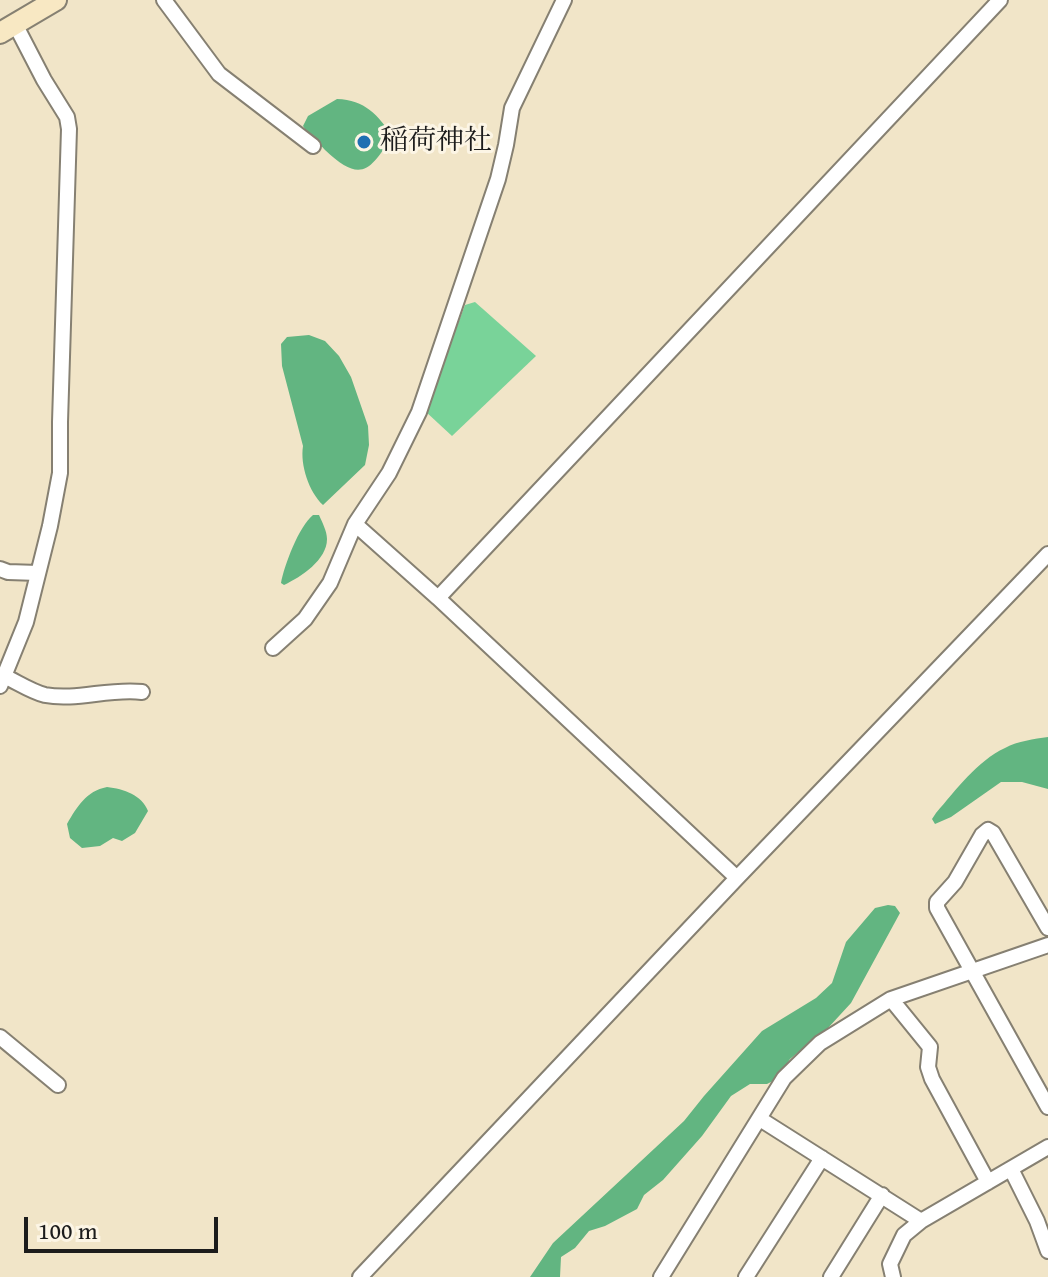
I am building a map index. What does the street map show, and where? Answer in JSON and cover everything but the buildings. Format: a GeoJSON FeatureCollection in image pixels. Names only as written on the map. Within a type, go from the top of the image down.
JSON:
{"type":"FeatureCollection","features":[{"type":"Feature","properties":{"kind":"street"},"geometry":{"type":"LineString","coordinates":[[56,0],[8,29],[67,117],[69,129],[60,473],[26,622],[2,681],[53,696],[125,690],[142,692]]}},
{"type":"Feature","properties":{"kind":"street"},"geometry":{"type":"LineString","coordinates":[[164,0],[219,74],[313,146]]}},
{"type":"Feature","properties":{"kind":"street"},"geometry":{"type":"LineString","coordinates":[[273,648],[305,619],[330,583],[355,524],[389,473],[419,412],[498,179],[512,108],[564,0]]}},
{"type":"Feature","properties":{"kind":"street"},"geometry":{"type":"LineString","coordinates":[[438,598],[1000,0]]}},
{"type":"Feature","properties":{"kind":"street"},"geometry":{"type":"LineString","coordinates":[[355,524],[737,878]]}},
{"type":"Feature","properties":{"kind":"street"},"geometry":{"type":"LineString","coordinates":[[360,1277],[1048,554]]}},
{"type":"Feature","properties":{"kind":"street"},"geometry":{"type":"LineString","coordinates":[[0,569],[38,573]]}},
{"type":"Feature","properties":{"kind":"street"},"geometry":{"type":"LineString","coordinates":[[0,645],[16,647]]}},
{"type":"Feature","properties":{"kind":"street"},"geometry":{"type":"LineString","coordinates":[[1048,928],[993,833],[988,830],[955,882],[937,902],[937,908],[1048,1107]]}},
{"type":"Feature","properties":{"kind":"street"},"geometry":{"type":"LineString","coordinates":[[661,1277],[784,1078],[820,1043],[891,999],[1048,945]]}},
{"type":"Feature","properties":{"kind":"street"},"geometry":{"type":"LineString","coordinates":[[891,999],[930,1047],[928,1067],[932,1079],[988,1182]]}},
{"type":"Feature","properties":{"kind":"street"},"geometry":{"type":"LineString","coordinates":[[0,1037],[58,1085]]}},
{"type":"Feature","properties":{"kind":"street"},"geometry":{"type":"LineString","coordinates":[[760,1119],[921,1221]]}},
{"type":"Feature","properties":{"kind":"street"},"geometry":{"type":"LineString","coordinates":[[893,1277],[890,1264],[904,1235],[921,1221],[1048,1147]]}},
{"type":"Feature","properties":{"kind":"street"},"geometry":{"type":"LineString","coordinates":[[746,1277],[822,1158]]}},
{"type":"Feature","properties":{"kind":"street"},"geometry":{"type":"LineString","coordinates":[[1011,1169],[1048,1251]]}},
{"type":"Feature","properties":{"kind":"street"},"geometry":{"type":"LineString","coordinates":[[831,1277],[882,1195]]}},
{"type":"Feature","properties":{"kind":"green space"},"geometry":{"type":"Polygon","coordinates":[[[337,99],[355,102],[370,110],[392,136],[377,158],[363,169],[347,167],[337,160],[303,126],[308,116],[337,99]]]}},
{"type":"Feature","properties":{"kind":"green space"},"geometry":{"type":"Polygon","coordinates":[[[475,302],[536,356],[452,436],[425,411],[465,305],[475,302]]]}},
{"type":"Feature","properties":{"kind":"green space"},"geometry":{"type":"Polygon","coordinates":[[[309,335],[325,341],[339,356],[351,377],[368,426],[369,445],[365,465],[323,505],[307,478],[303,446],[282,366],[281,344],[287,337],[309,335]]]}},
{"type":"Feature","properties":{"kind":"green space"},"geometry":{"type":"Polygon","coordinates":[[[313,515],[319,515],[324,527],[326,547],[312,567],[284,585],[281,583],[293,547],[313,515]]]}},
{"type":"Feature","properties":{"kind":"green space"},"geometry":{"type":"Polygon","coordinates":[[[1048,737],[1048,789],[1022,782],[1001,782],[951,817],[935,824],[932,819],[936,813],[985,760],[1015,744],[1048,737]]]}},
{"type":"Feature","properties":{"kind":"green space"},"geometry":{"type":"Polygon","coordinates":[[[107,787],[132,794],[148,811],[135,833],[122,841],[113,838],[100,846],[82,848],[70,838],[67,824],[88,796],[107,787]]]}},
{"type":"Feature","properties":{"kind":"green space"},"geometry":{"type":"Polygon","coordinates":[[[895,906],[900,913],[851,1003],[828,1028],[790,1059],[777,1079],[767,1084],[750,1084],[731,1096],[702,1136],[663,1180],[644,1195],[637,1209],[589,1231],[575,1248],[561,1257],[560,1277],[530,1277],[553,1243],[684,1121],[762,1031],[816,998],[832,983],[846,942],[875,908],[895,906]]]}},
{"type":"Feature","properties":{"kind":"place","name":"稲荷神社"},"geometry":{"type":"Point","coordinates":[364,142]}}]}
